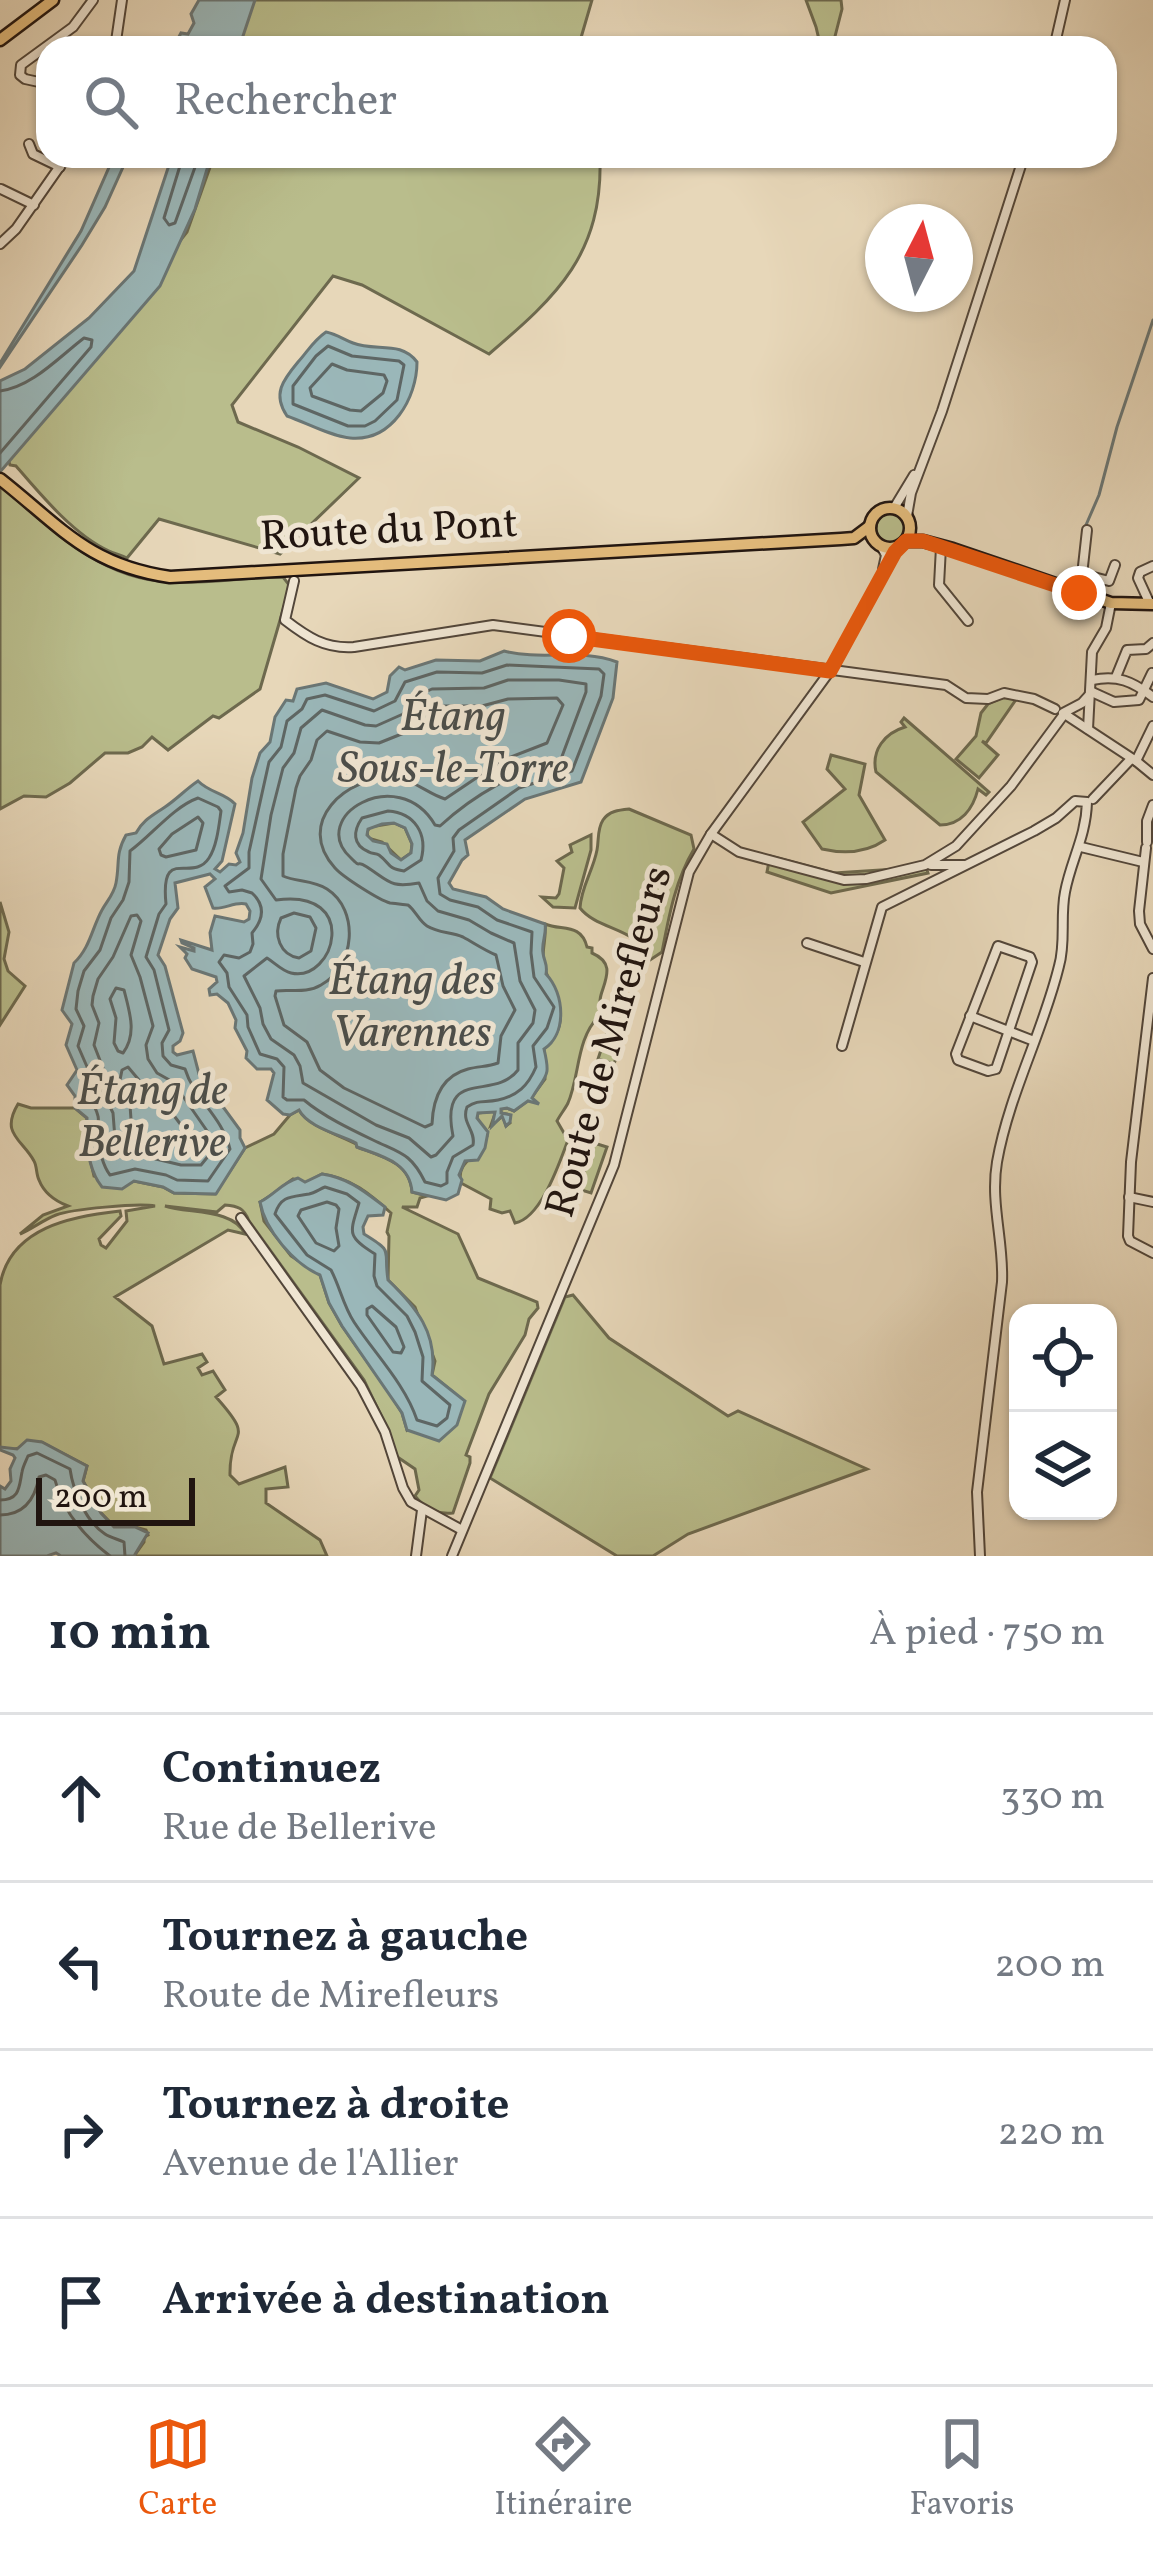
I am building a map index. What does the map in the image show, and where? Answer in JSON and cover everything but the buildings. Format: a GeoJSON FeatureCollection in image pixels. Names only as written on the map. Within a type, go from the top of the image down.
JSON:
{"type":"FeatureCollection","features":[{"type":"Feature","properties":{"kind":"main road"},"geometry":{"type":"LineString","coordinates":[[0,40],[53,0]]}},
{"type":"Feature","properties":{"kind":"main road","name":"Route du Pont"},"geometry":{"type":"LineString","coordinates":[[2,481],[100,557],[170,577],[854,538],[870,526]]}},
{"type":"Feature","properties":{"kind":"main road"},"geometry":{"type":"LineString","coordinates":[[947,548],[916,532],[894,508],[881,510],[872,519],[870,526],[879,544],[893,548],[923,541],[1111,603],[1151,604]]}},
{"type":"Feature","properties":{"kind":"main road"},"geometry":{"type":"LineString","coordinates":[[903,544],[909,521]]}},
{"type":"Feature","properties":{"kind":"main road","name":"Route du Pont"},"geometry":{"type":"LineString","coordinates":[[807,540],[879,544]]}},
{"type":"Feature","properties":{"kind":"street"},"geometry":{"type":"LineString","coordinates":[[61,36],[93,0]]}},
{"type":"Feature","properties":{"kind":"street"},"geometry":{"type":"LineString","coordinates":[[117,36],[122,0]]}},
{"type":"Feature","properties":{"kind":"street"},"geometry":{"type":"LineString","coordinates":[[1057,36],[1065,0]]}},
{"type":"Feature","properties":{"kind":"street"},"geometry":{"type":"LineString","coordinates":[[36,54],[21,65],[20,74],[36,82]]}},
{"type":"Feature","properties":{"kind":"street"},"geometry":{"type":"LineString","coordinates":[[29,144],[36,155]]}},
{"type":"Feature","properties":{"kind":"street"},"geometry":{"type":"LineString","coordinates":[[0,244],[34,206],[59,168]]}},
{"type":"Feature","properties":{"kind":"street"},"geometry":{"type":"LineString","coordinates":[[909,521],[911,494],[1020,168]]}},
{"type":"Feature","properties":{"kind":"street"},"geometry":{"type":"LineString","coordinates":[[1,189],[34,206]]}},
{"type":"Feature","properties":{"kind":"street"},"geometry":{"type":"LineString","coordinates":[[894,508],[929,447]]}},
{"type":"Feature","properties":{"kind":"street"},"geometry":{"type":"LineString","coordinates":[[1079,593],[1087,530]]}},
{"type":"Feature","properties":{"kind":"street","name":"Route de Mirefleurs"},"geometry":{"type":"LineString","coordinates":[[879,544],[886,561],[879,582]]}},
{"type":"Feature","properties":{"kind":"street","name":"Route de Mirefleurs"},"geometry":{"type":"LineString","coordinates":[[452,1556],[622,1138],[685,881],[711,834],[830,671],[903,544]]}},
{"type":"Feature","properties":{"kind":"street"},"geometry":{"type":"LineString","coordinates":[[947,548],[939,585],[968,621]]}},
{"type":"Feature","properties":{"kind":"street"},"geometry":{"type":"LineString","coordinates":[[1082,574],[1109,580],[1115,565]]}},
{"type":"Feature","properties":{"kind":"street"},"geometry":{"type":"LineString","coordinates":[[1151,604],[1138,578],[1153,566]]}},
{"type":"Feature","properties":{"kind":"street"},"geometry":{"type":"LineString","coordinates":[[294,580],[285,620],[330,647],[494,625],[946,686],[966,698],[1019,695],[1060,713],[1153,775]]}},
{"type":"Feature","properties":{"kind":"street"},"geometry":{"type":"LineString","coordinates":[[1088,731],[1092,692],[1088,677],[1111,603]]}},
{"type":"Feature","properties":{"kind":"street"},"geometry":{"type":"LineString","coordinates":[[1116,677],[1127,650],[1146,649],[1153,643]]}},
{"type":"Feature","properties":{"kind":"street"},"geometry":{"type":"LineString","coordinates":[[1092,692],[1114,702],[1139,700],[1152,674]]}},
{"type":"Feature","properties":{"kind":"street"},"geometry":{"type":"LineString","coordinates":[[1088,677],[1128,680],[1153,697]]}},
{"type":"Feature","properties":{"kind":"street"},"geometry":{"type":"LineString","coordinates":[[926,865],[956,846],[1011,786],[1060,713],[1082,703],[1092,692]]}},
{"type":"Feature","properties":{"kind":"street"},"geometry":{"type":"LineString","coordinates":[[980,1556],[977,1492],[1003,1262],[994,1187],[998,1159],[1061,960],[1064,898],[1090,800],[1134,760],[1153,726]]}},
{"type":"Feature","properties":{"kind":"street"},"geometry":{"type":"LineString","coordinates":[[842,1046],[882,907],[1034,831],[1075,801],[1090,800]]}},
{"type":"Feature","properties":{"kind":"street"},"geometry":{"type":"LineString","coordinates":[[1153,805],[1147,821],[1139,911],[1153,950]]}},
{"type":"Feature","properties":{"kind":"street"},"geometry":{"type":"LineString","coordinates":[[711,834],[739,851],[844,880],[926,865],[965,865]]}},
{"type":"Feature","properties":{"kind":"street"},"geometry":{"type":"LineString","coordinates":[[1081,847],[1144,862]]}},
{"type":"Feature","properties":{"kind":"street"},"geometry":{"type":"LineString","coordinates":[[807,943],[864,962]]}},
{"type":"Feature","properties":{"kind":"street"},"geometry":{"type":"LineString","coordinates":[[1000,946],[1032,962],[1010,1031],[993,1071],[956,1058],[995,948],[1000,946]]}},
{"type":"Feature","properties":{"kind":"street"},"geometry":{"type":"LineString","coordinates":[[1153,978],[1128,1236],[1153,1252]]}},
{"type":"Feature","properties":{"kind":"street"},"geometry":{"type":"LineString","coordinates":[[970,1016],[1034,1040]]}},
{"type":"Feature","properties":{"kind":"street"},"geometry":{"type":"LineString","coordinates":[[1129,1197],[1153,1202]]}},
{"type":"Feature","properties":{"kind":"street"},"geometry":{"type":"LineString","coordinates":[[241,1218],[362,1386],[411,1502],[462,1530]]}},
{"type":"Feature","properties":{"kind":"street"},"geometry":{"type":"LineString","coordinates":[[416,1556],[422,1509]]}},
{"type":"Feature","properties":{"kind":"green space"},"geometry":{"type":"Polygon","coordinates":[[[209,0],[592,0],[582,36],[234,36],[209,0]]]}},
{"type":"Feature","properties":{"kind":"green space"},"geometry":{"type":"Polygon","coordinates":[[[806,0],[841,0],[835,36],[818,36],[806,0]]]}},
{"type":"Feature","properties":{"kind":"green space"},"geometry":{"type":"Polygon","coordinates":[[[210,168],[600,168],[594,220],[572,270],[536,312],[489,354],[362,285],[333,276],[232,405],[238,422],[359,478],[280,554],[159,519],[127,558],[83,535],[8,459],[187,232],[210,168]]]}},
{"type":"Feature","properties":{"kind":"green space"},"geometry":{"type":"Polygon","coordinates":[[[0,485],[77,548],[120,572],[169,582],[283,577],[290,586],[260,689],[168,750],[152,737],[128,753],[105,753],[46,797],[24,796],[0,809],[0,485]]]}},
{"type":"Feature","properties":{"kind":"green space"},"geometry":{"type":"Polygon","coordinates":[[[891,513],[906,528],[891,543],[876,528],[891,513]]]}},
{"type":"Feature","properties":{"kind":"green space"},"geometry":{"type":"Polygon","coordinates":[[[1004,697],[1017,698],[986,743],[982,741],[998,755],[979,778],[956,759],[976,736],[981,713],[1004,697]]]}},
{"type":"Feature","properties":{"kind":"green space"},"geometry":{"type":"Polygon","coordinates":[[[904,718],[989,792],[986,795],[978,789],[960,819],[940,825],[876,772],[878,750],[891,733],[905,727],[904,718]]]}},
{"type":"Feature","properties":{"kind":"green space"},"geometry":{"type":"Polygon","coordinates":[[[831,755],[865,764],[859,795],[885,840],[870,848],[822,849],[803,822],[845,789],[827,769],[831,755]]]}},
{"type":"Feature","properties":{"kind":"green space"},"geometry":{"type":"Polygon","coordinates":[[[629,809],[691,835],[694,849],[677,886],[662,952],[650,960],[637,941],[580,908],[601,823],[611,813],[629,809]]]}},
{"type":"Feature","properties":{"kind":"green space"},"geometry":{"type":"Polygon","coordinates":[[[394,823],[405,828],[412,844],[411,853],[401,860],[382,842],[368,838],[370,827],[394,823]]]}},
{"type":"Feature","properties":{"kind":"green space"},"geometry":{"type":"Polygon","coordinates":[[[591,835],[575,908],[553,907],[542,897],[559,894],[564,868],[557,861],[572,852],[570,845],[591,835]]]}},
{"type":"Feature","properties":{"kind":"green space"},"geometry":{"type":"Polygon","coordinates":[[[770,856],[834,873],[926,867],[928,873],[831,893],[767,872],[770,856]]]}},
{"type":"Feature","properties":{"kind":"green space"},"geometry":{"type":"Polygon","coordinates":[[[0,902],[9,932],[4,959],[8,971],[25,986],[0,1025],[0,902]]]}},
{"type":"Feature","properties":{"kind":"green space"},"geometry":{"type":"Polygon","coordinates":[[[545,924],[580,934],[607,971],[599,1016],[586,1035],[572,1092],[557,1121],[568,1140],[541,1201],[515,1223],[510,1211],[490,1209],[491,1199],[461,1183],[460,1175],[487,1136],[478,1113],[496,1111],[491,1125],[503,1116],[506,1126],[510,1123],[501,1109],[514,1111],[533,1100],[545,1079],[544,1049],[558,1030],[560,1011],[544,966],[545,924]]]}},
{"type":"Feature","properties":{"kind":"green space"},"geometry":{"type":"Polygon","coordinates":[[[620,993],[635,998],[614,1064],[598,1059],[620,993]]]}},
{"type":"Feature","properties":{"kind":"green space"},"geometry":{"type":"Polygon","coordinates":[[[18,1104],[75,1108],[87,1118],[86,1140],[94,1176],[174,1193],[215,1194],[245,1148],[274,1134],[299,1110],[317,1126],[400,1167],[412,1192],[427,1196],[420,1198],[417,1207],[402,1207],[458,1234],[478,1278],[537,1302],[538,1308],[489,1394],[466,1455],[470,1463],[453,1513],[432,1510],[415,1496],[419,1490],[415,1469],[396,1456],[364,1380],[245,1213],[230,1205],[217,1212],[165,1206],[220,1216],[245,1234],[228,1230],[115,1297],[152,1326],[164,1364],[202,1354],[207,1362],[198,1368],[202,1375],[213,1371],[225,1390],[216,1397],[238,1429],[230,1475],[239,1484],[285,1467],[288,1487],[266,1489],[266,1503],[320,1540],[327,1556],[134,1556],[148,1535],[146,1530],[115,1527],[101,1513],[83,1481],[87,1466],[41,1442],[12,1450],[0,1447],[0,1285],[6,1265],[30,1237],[46,1228],[120,1211],[121,1216],[99,1239],[106,1248],[127,1221],[126,1211],[155,1206],[64,1213],[20,1234],[43,1215],[68,1206],[41,1185],[34,1161],[12,1129],[18,1104]],[[322,1174],[305,1183],[293,1179],[260,1202],[264,1221],[291,1256],[320,1275],[329,1303],[402,1413],[407,1430],[453,1392],[432,1375],[435,1361],[415,1307],[388,1280],[391,1213],[360,1188],[322,1174]]]}},
{"type":"Feature","properties":{"kind":"green space"},"geometry":{"type":"Polygon","coordinates":[[[594,1143],[607,1147],[591,1193],[578,1189],[594,1143]]]}},
{"type":"Feature","properties":{"kind":"green space"},"geometry":{"type":"Polygon","coordinates":[[[573,1295],[609,1338],[728,1416],[738,1411],[867,1469],[688,1534],[653,1556],[617,1556],[490,1478],[565,1297],[573,1295]]]}},
{"type":"Feature","properties":{"kind":"water"},"geometry":{"type":"Polygon","coordinates":[[[199,0],[255,0],[243,36],[179,36],[188,34],[194,23],[191,14],[199,0]]]}},
{"type":"Feature","properties":{"kind":"water"},"geometry":{"type":"Polygon","coordinates":[[[109,168],[123,168],[82,245],[0,367],[0,363],[81,231],[109,168]]]}},
{"type":"Feature","properties":{"kind":"water"},"geometry":{"type":"Polygon","coordinates":[[[168,168],[207,168],[195,209],[160,286],[0,472],[0,381],[25,369],[89,318],[134,271],[168,168]]]}},
{"type":"Feature","properties":{"kind":"water"},"geometry":{"type":"Polygon","coordinates":[[[326,332],[361,345],[403,351],[417,362],[407,403],[378,433],[342,437],[287,416],[280,401],[284,381],[326,332]]]}},
{"type":"Feature","properties":{"kind":"water"},"geometry":{"type":"Polygon","coordinates":[[[504,651],[617,662],[613,698],[581,782],[525,799],[465,840],[468,855],[449,883],[453,889],[486,897],[503,909],[545,924],[546,974],[557,992],[561,1013],[557,1034],[544,1049],[546,1075],[532,1098],[539,1104],[528,1101],[514,1111],[501,1109],[511,1115],[506,1126],[502,1116],[492,1126],[495,1112],[478,1113],[488,1132],[485,1148],[478,1160],[465,1161],[458,1194],[446,1200],[412,1192],[400,1167],[316,1126],[299,1110],[283,1114],[267,1100],[274,1073],[257,1069],[246,1058],[228,1003],[217,994],[210,995],[216,977],[192,969],[180,947],[194,951],[181,940],[212,950],[215,916],[249,919],[246,904],[213,908],[205,887],[215,879],[210,874],[175,883],[178,908],[158,955],[183,1033],[173,1052],[193,1051],[199,1074],[240,1130],[245,1148],[216,1194],[174,1193],[134,1181],[122,1189],[102,1187],[90,1163],[87,1118],[75,1108],[75,1096],[67,1085],[77,1070],[66,1045],[72,1024],[62,1010],[74,963],[115,887],[126,835],[136,833],[198,781],[235,804],[222,861],[215,869],[220,872],[229,864],[236,865],[260,753],[270,742],[275,717],[286,700],[293,701],[297,689],[326,683],[373,699],[387,692],[390,676],[399,667],[405,670],[436,660],[480,661],[504,651]],[[382,824],[368,829],[367,835],[387,844],[401,860],[411,853],[405,828],[382,824]]]}},
{"type":"Feature","properties":{"kind":"water"},"geometry":{"type":"Polygon","coordinates":[[[322,1174],[349,1182],[385,1207],[383,1215],[368,1216],[364,1234],[384,1248],[388,1280],[423,1322],[432,1346],[432,1375],[465,1401],[457,1425],[439,1441],[407,1430],[402,1413],[329,1303],[320,1275],[282,1245],[263,1213],[260,1202],[288,1182],[298,1178],[305,1182],[322,1174]]]}},
{"type":"Feature","properties":{"kind":"water"},"geometry":{"type":"Polygon","coordinates":[[[27,1440],[42,1442],[87,1466],[83,1481],[101,1513],[114,1527],[135,1527],[148,1533],[134,1556],[0,1556],[0,1486],[5,1489],[11,1481],[15,1458],[0,1447],[17,1449],[27,1440]]]}},
{"type":"Feature","properties":{"kind":"waterway"},"geometry":{"type":"LineString","coordinates":[[1086,525],[1153,320]]}},
{"type":"Feature","properties":{"kind":"route"},"geometry":{"type":"LineString","coordinates":[[569,636],[830,671],[895,552],[906,541],[915,540],[1079,593]]}},
{"type":"Feature","properties":{"kind":"water label","name":"Étang Sous-le-Torre"},"geometry":{"type":"Point","coordinates":[453,744]}},
{"type":"Feature","properties":{"kind":"water label","name":"Étang des Varennes"},"geometry":{"type":"Point","coordinates":[412,1008]}},
{"type":"Feature","properties":{"kind":"water label","name":"Étang de Bellerive"},"geometry":{"type":"Point","coordinates":[152,1118]}}]}
